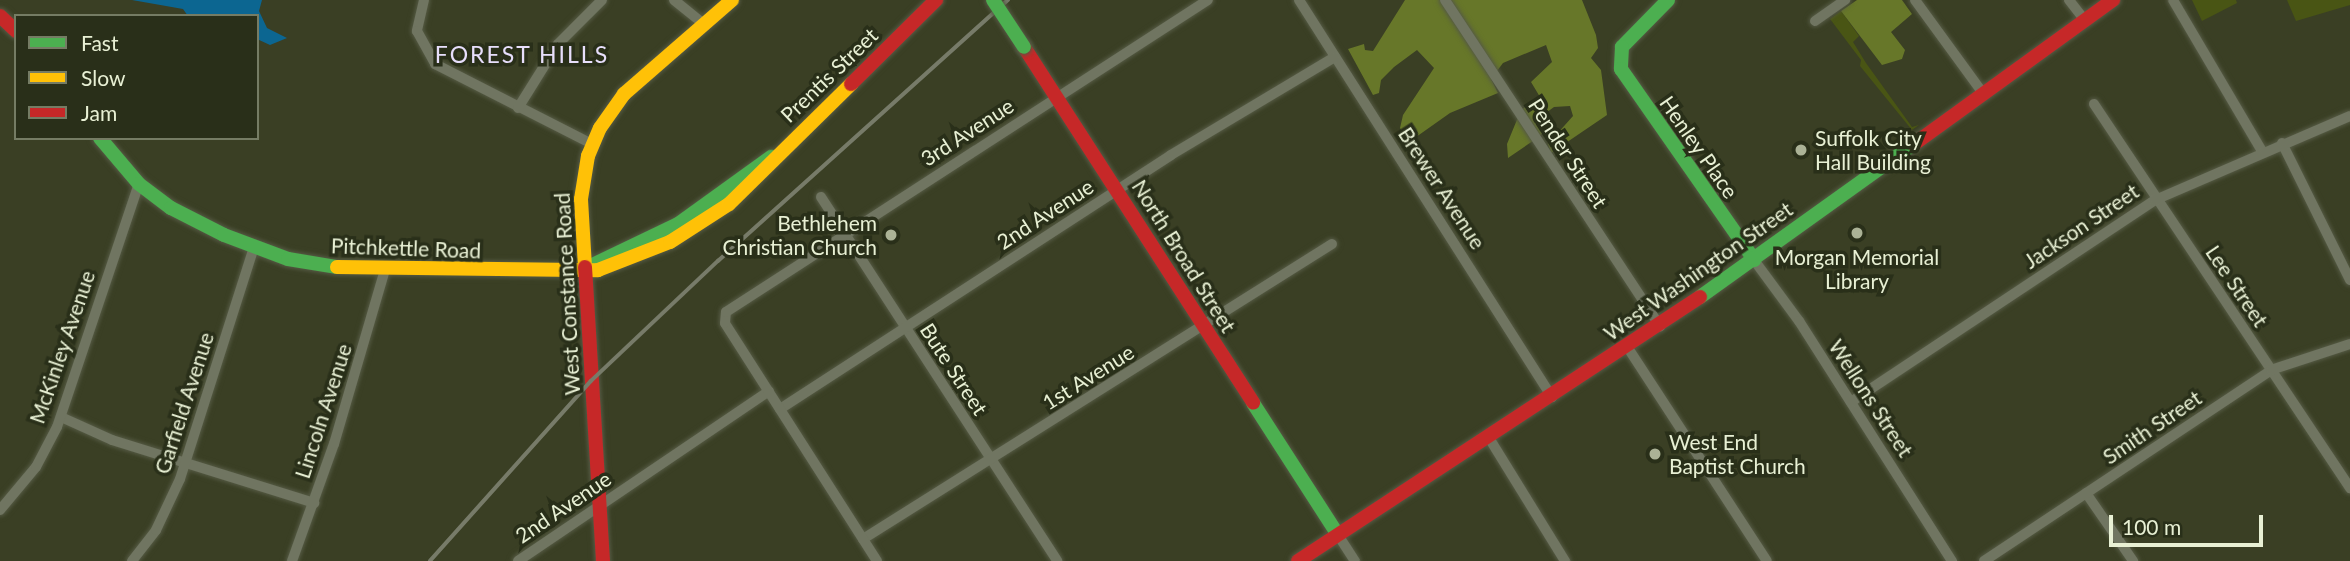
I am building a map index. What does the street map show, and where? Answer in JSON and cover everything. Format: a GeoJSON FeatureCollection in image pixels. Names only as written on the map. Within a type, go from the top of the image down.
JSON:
{"type":"FeatureCollection","features":[{"type":"Feature","properties":{"kind":"main road","name":"West Constance Road"},"geometry":{"type":"LineString","coordinates":[[603,561],[581,199],[592,144],[624,94],[732,0]]}},
{"type":"Feature","properties":{"kind":"main road","name":"Prentis Street"},"geometry":{"type":"LineString","coordinates":[[584,269],[598,270],[625,261],[700,225],[753,184],[781,150],[936,0]]}},
{"type":"Feature","properties":{"kind":"main road","name":"North Broad Street"},"geometry":{"type":"LineString","coordinates":[[993,0],[1338,535]]}},
{"type":"Feature","properties":{"kind":"main road","name":"Henley Place"},"geometry":{"type":"LineString","coordinates":[[1668,0],[1619,54],[1625,76],[1754,260]]}},
{"type":"Feature","properties":{"kind":"main road","name":"West Washington Street"},"geometry":{"type":"LineString","coordinates":[[1298,561],[1660,326],[2113,0]]}},
{"type":"Feature","properties":{"kind":"main road"},"geometry":{"type":"LineString","coordinates":[[0,16],[14,29]]}},
{"type":"Feature","properties":{"kind":"main road","name":"Pitchkettle Road"},"geometry":{"type":"LineString","coordinates":[[102,140],[139,184],[171,208],[254,247],[314,265],[385,270],[567,272],[584,269]]}},
{"type":"Feature","properties":{"kind":"street"},"geometry":{"type":"LineString","coordinates":[[424,0],[417,31],[435,64],[592,144]]}},
{"type":"Feature","properties":{"kind":"street"},"geometry":{"type":"LineString","coordinates":[[518,108],[558,44],[602,0]]}},
{"type":"Feature","properties":{"kind":"street"},"geometry":{"type":"LineString","coordinates":[[674,0],[704,24]]}},
{"type":"Feature","properties":{"kind":"street","name":"3rd Avenue"},"geometry":{"type":"LineString","coordinates":[[769,391],[725,323],[726,312],[1208,0]]}},
{"type":"Feature","properties":{"kind":"street","name":"Brewer Avenue"},"geometry":{"type":"LineString","coordinates":[[1299,0],[1552,397]]}},
{"type":"Feature","properties":{"kind":"street","name":"Pender Street"},"geometry":{"type":"LineString","coordinates":[[1445,0],[1660,326]]}},
{"type":"Feature","properties":{"kind":"street"},"geometry":{"type":"LineString","coordinates":[[1815,21],[1845,0]]}},
{"type":"Feature","properties":{"kind":"street"},"geometry":{"type":"LineString","coordinates":[[1915,0],[1982,92]]}},
{"type":"Feature","properties":{"kind":"street"},"geometry":{"type":"LineString","coordinates":[[2069,0],[2084,19]]}},
{"type":"Feature","properties":{"kind":"street"},"geometry":{"type":"LineString","coordinates":[[2173,0],[2262,151]]}},
{"type":"Feature","properties":{"kind":"street","name":"2nd Avenue"},"geometry":{"type":"LineString","coordinates":[[780,409],[1118,190],[1335,57]]}},
{"type":"Feature","properties":{"kind":"street","name":"Lee Street"},"geometry":{"type":"LineString","coordinates":[[2094,104],[2155,200],[2350,488]]}},
{"type":"Feature","properties":{"kind":"street","name":"Jackson Street"},"geometry":{"type":"LineString","coordinates":[[1851,402],[2155,200],[2262,151],[2350,116]]}},
{"type":"Feature","properties":{"kind":"street"},"geometry":{"type":"LineString","coordinates":[[2282,143],[2350,280]]}},
{"type":"Feature","properties":{"kind":"street","name":"McKinley Avenue"},"geometry":{"type":"LineString","coordinates":[[0,510],[36,467],[61,417],[139,184]]}},
{"type":"Feature","properties":{"kind":"street","name":"Bute Street"},"geometry":{"type":"LineString","coordinates":[[821,197],[1057,561]]}},
{"type":"Feature","properties":{"kind":"street","name":"1st Avenue"},"geometry":{"type":"LineString","coordinates":[[863,539],[1332,244]]}},
{"type":"Feature","properties":{"kind":"street","name":"Garfield Avenue"},"geometry":{"type":"LineString","coordinates":[[132,561],[166,512],[186,463],[254,247]]}},
{"type":"Feature","properties":{"kind":"street","name":"Wellons Street"},"geometry":{"type":"LineString","coordinates":[[1754,260],[1851,402],[1952,561]]}},
{"type":"Feature","properties":{"kind":"street","name":"Lincoln Avenue"},"geometry":{"type":"LineString","coordinates":[[292,561],[314,503],[385,270]]}},
{"type":"Feature","properties":{"kind":"street","name":"Smith Street"},"geometry":{"type":"LineString","coordinates":[[1984,561],[2271,370],[2350,344]]}},
{"type":"Feature","properties":{"kind":"street"},"geometry":{"type":"LineString","coordinates":[[1628,348],[1766,561]]}},
{"type":"Feature","properties":{"kind":"street"},"geometry":{"type":"LineString","coordinates":[[769,391],[877,561]]}},
{"type":"Feature","properties":{"kind":"street","name":"2nd Avenue"},"geometry":{"type":"LineString","coordinates":[[518,561],[769,391]]}},
{"type":"Feature","properties":{"kind":"street"},"geometry":{"type":"LineString","coordinates":[[61,417],[186,463],[314,503]]}},
{"type":"Feature","properties":{"kind":"street"},"geometry":{"type":"LineString","coordinates":[[1489,438],[1565,561]]}},
{"type":"Feature","properties":{"kind":"street"},"geometry":{"type":"LineString","coordinates":[[2086,493],[2133,561]]}},
{"type":"Feature","properties":{"kind":"street"},"geometry":{"type":"LineString","coordinates":[[1338,535],[1355,561]]}},
{"type":"Feature","properties":{"kind":"green space"},"geometry":{"type":"Polygon","coordinates":[[[1405,0],[1582,0],[1596,35],[1598,48],[1591,58],[1601,70],[1607,115],[1551,153],[1548,144],[1573,116],[1570,106],[1554,107],[1539,118],[1544,131],[1540,136],[1508,158],[1507,144],[1521,110],[1540,97],[1531,82],[1552,62],[1546,45],[1503,63],[1491,79],[1498,93],[1450,113],[1409,142],[1400,128],[1403,115],[1434,68],[1417,50],[1381,80],[1379,93],[1373,95],[1348,49],[1364,44],[1365,50],[1373,51],[1405,0]]]}},
{"type":"Feature","properties":{"kind":"green space"},"geometry":{"type":"Polygon","coordinates":[[[1857,0],[1902,0],[1912,14],[1891,32],[1905,50],[1902,59],[1882,65],[1841,11],[1857,0]]]}},
{"type":"Feature","properties":{"kind":"green space"},"geometry":{"type":"Polygon","coordinates":[[[2192,0],[2236,0],[2237,3],[2202,21],[2192,0]]]}},
{"type":"Feature","properties":{"kind":"green space"},"geometry":{"type":"Polygon","coordinates":[[[2287,0],[2350,0],[2350,5],[2296,21],[2287,0]]]}},
{"type":"Feature","properties":{"kind":"green space"},"geometry":{"type":"Polygon","coordinates":[[[1841,11],[1859,36],[1853,42],[1866,63],[1912,127],[1919,125],[1912,130],[1860,66],[1861,60],[1830,19],[1841,11]]]}},
{"type":"Feature","properties":{"kind":"water"},"geometry":{"type":"Polygon","coordinates":[[[132,0],[262,0],[259,11],[267,28],[287,38],[270,45],[259,40],[259,14],[187,14],[183,9],[132,0]]]}},
{"type":"Feature","properties":{"kind":"railway"},"geometry":{"type":"LineString","coordinates":[[430,561],[591,381],[718,261],[1008,0]]}},
{"type":"Feature","properties":{"kind":"traffic: fast"},"geometry":{"type":"LineString","coordinates":[[993,0],[1024,47]]}},
{"type":"Feature","properties":{"kind":"traffic: fast"},"geometry":{"type":"LineString","coordinates":[[1668,0],[1622,47],[1621,69],[1754,260]]}},
{"type":"Feature","properties":{"kind":"traffic: fast"},"geometry":{"type":"LineString","coordinates":[[102,140],[139,184],[171,208],[224,235],[288,259],[337,267]]}},
{"type":"Feature","properties":{"kind":"traffic: fast"},"geometry":{"type":"LineString","coordinates":[[1700,297],[1914,144]]}},
{"type":"Feature","properties":{"kind":"traffic: fast"},"geometry":{"type":"LineString","coordinates":[[584,269],[678,224],[771,157]]}},
{"type":"Feature","properties":{"kind":"traffic: fast"},"geometry":{"type":"LineString","coordinates":[[1253,403],[1338,535]]}},
{"type":"Feature","properties":{"kind":"traffic: slow"},"geometry":{"type":"LineString","coordinates":[[585,267],[581,199],[588,156],[600,128],[624,94],[732,0]]}},
{"type":"Feature","properties":{"kind":"traffic: slow"},"geometry":{"type":"LineString","coordinates":[[337,267],[598,270],[670,242],[729,204],[851,84]]}},
{"type":"Feature","properties":{"kind":"traffic: jam"},"geometry":{"type":"LineString","coordinates":[[851,84],[936,0]]}},
{"type":"Feature","properties":{"kind":"traffic: jam"},"geometry":{"type":"LineString","coordinates":[[1914,144],[2113,0]]}},
{"type":"Feature","properties":{"kind":"traffic: jam"},"geometry":{"type":"LineString","coordinates":[[0,16],[14,29]]}},
{"type":"Feature","properties":{"kind":"traffic: jam"},"geometry":{"type":"LineString","coordinates":[[1024,47],[1253,403]]}},
{"type":"Feature","properties":{"kind":"traffic: jam"},"geometry":{"type":"LineString","coordinates":[[585,267],[603,561]]}},
{"type":"Feature","properties":{"kind":"traffic: jam"},"geometry":{"type":"LineString","coordinates":[[1298,561],[1700,297]]}},
{"type":"Feature","properties":{"kind":"place","name":"Suffolk City Hall Building"},"geometry":{"type":"Point","coordinates":[1801,150]}},
{"type":"Feature","properties":{"kind":"place","name":"Morgan Memorial Library"},"geometry":{"type":"Point","coordinates":[1857,233]}},
{"type":"Feature","properties":{"kind":"place","name":"Bethlehem Christian Church"},"geometry":{"type":"Point","coordinates":[891,235]}},
{"type":"Feature","properties":{"kind":"place","name":"West End Baptist Church"},"geometry":{"type":"Point","coordinates":[1655,454]}},
{"type":"Feature","properties":{"kind":"district","name":"FOREST HILLS"},"geometry":{"type":"Point","coordinates":[522,54]}}]}
